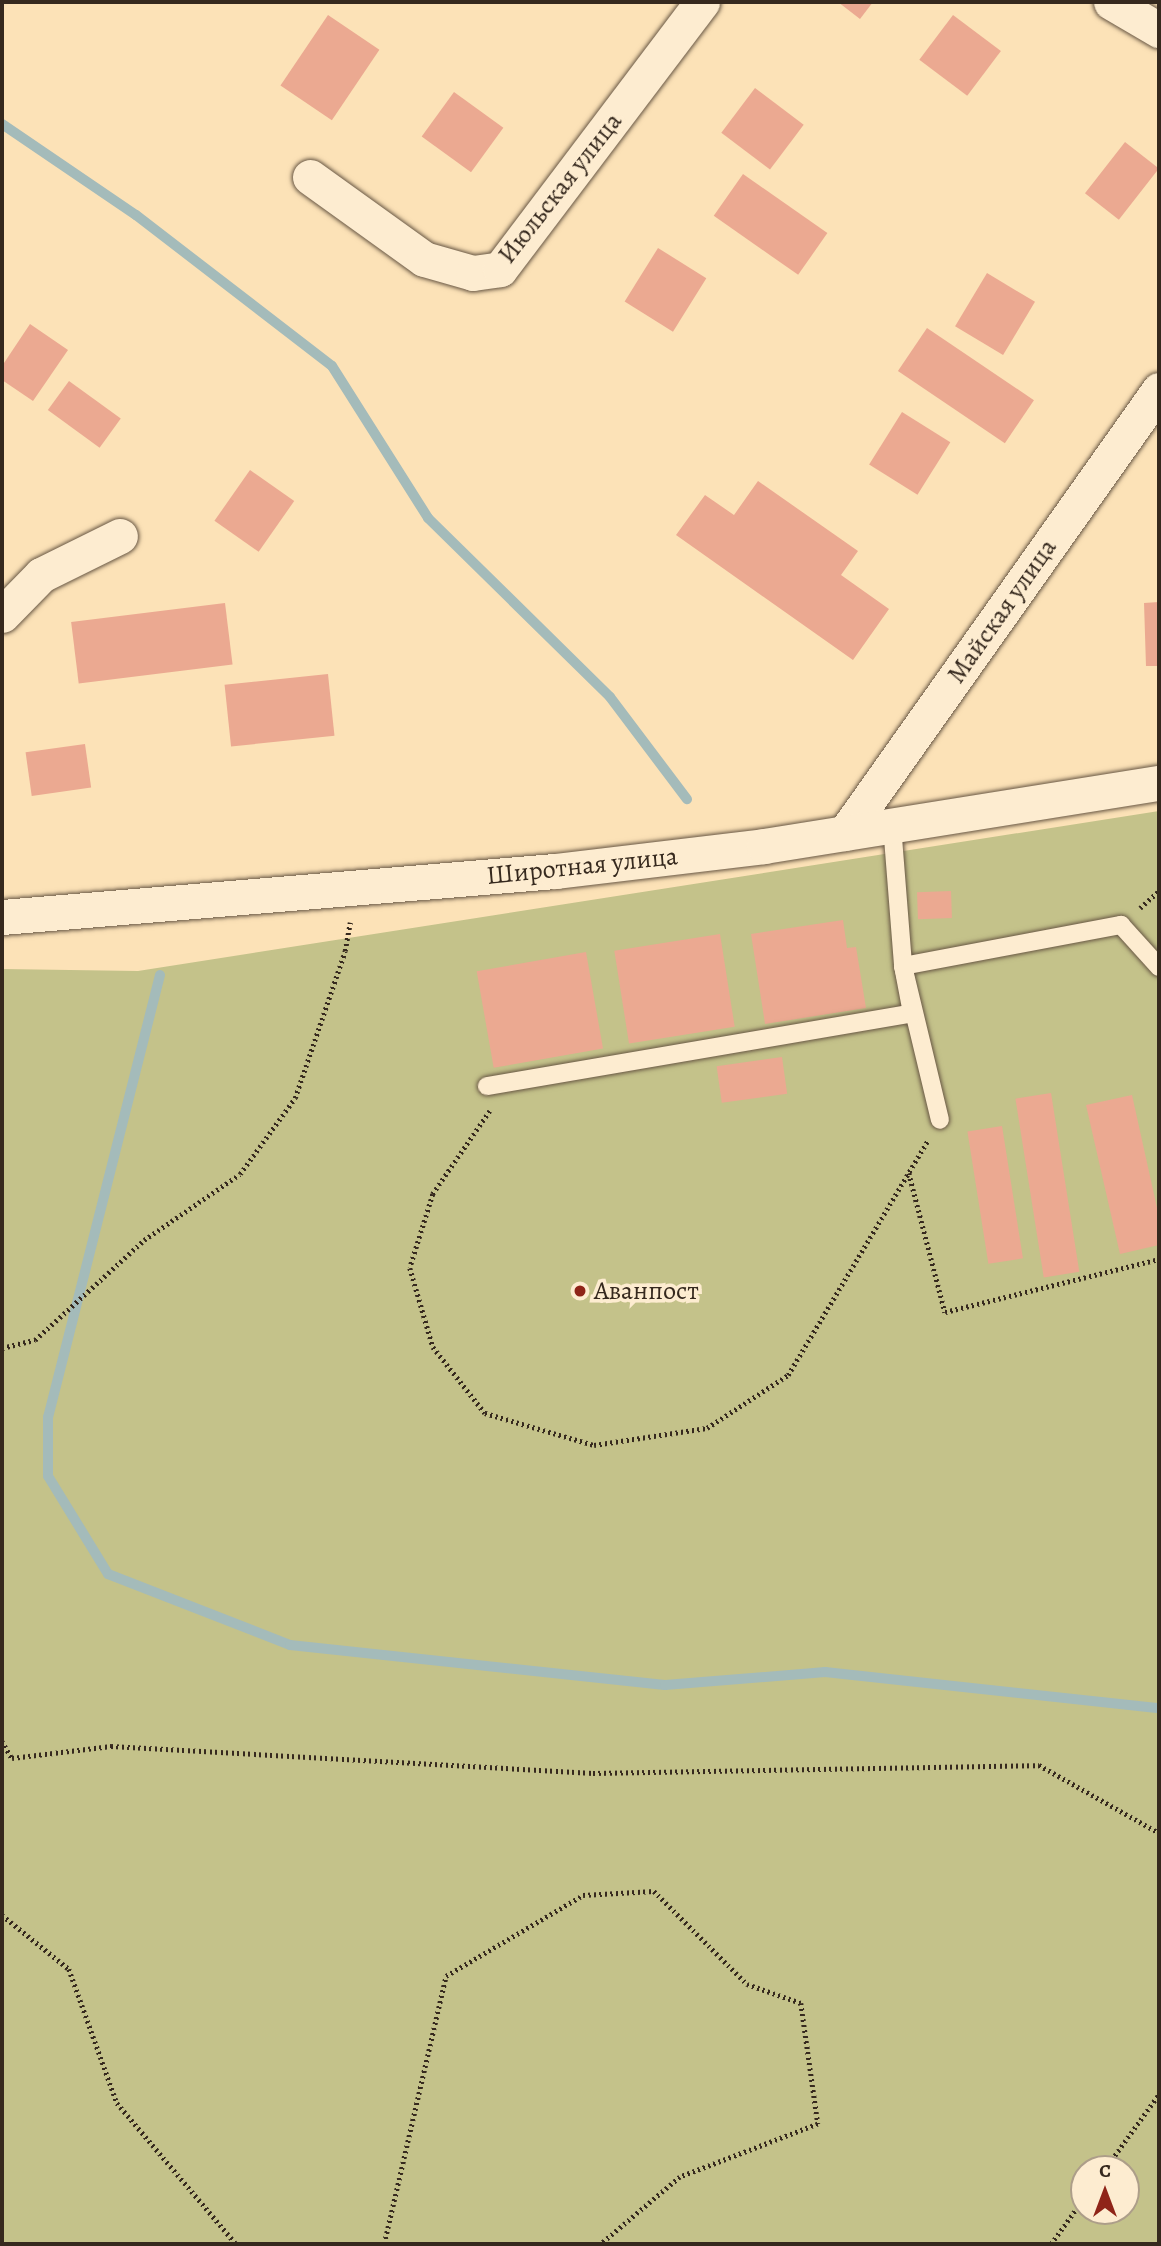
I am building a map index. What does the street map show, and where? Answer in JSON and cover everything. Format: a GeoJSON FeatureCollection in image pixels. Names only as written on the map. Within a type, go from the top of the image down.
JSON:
{"type":"FeatureCollection","features":[{"type":"Feature","properties":{"kind":"street","name":"Июльская улица"},"geometry":{"type":"LineString","coordinates":[[310,177],[424,259],[473,273],[500,269],[702,2]]}},
{"type":"Feature","properties":{"kind":"street"},"geometry":{"type":"LineString","coordinates":[[1111,2],[1159,30]]}},
{"type":"Feature","properties":{"kind":"street","name":"Майская улица"},"geometry":{"type":"LineString","coordinates":[[845,833],[1159,390]]}},
{"type":"Feature","properties":{"kind":"street"},"geometry":{"type":"LineString","coordinates":[[2,615],[41,575],[120,536]]}},
{"type":"Feature","properties":{"kind":"street","name":"Широтная улица"},"geometry":{"type":"LineString","coordinates":[[2,918],[356,885],[555,871],[845,833],[1159,783]]}},
{"type":"Feature","properties":{"kind":"lane"},"geometry":{"type":"LineString","coordinates":[[487,1086],[912,1013],[903,966],[892,825]]}},
{"type":"Feature","properties":{"kind":"lane"},"geometry":{"type":"LineString","coordinates":[[903,966],[1121,925],[1159,967]]}},
{"type":"Feature","properties":{"kind":"lane"},"geometry":{"type":"LineString","coordinates":[[903,966],[940,1120]]}},
{"type":"Feature","properties":{"kind":"path"},"geometry":{"type":"LineString","coordinates":[[2,1348],[35,1340],[144,1240],[240,1174],[295,1098],[345,951],[356,885]]}},
{"type":"Feature","properties":{"kind":"path"},"geometry":{"type":"LineString","coordinates":[[487,1086],[490,1115],[433,1194],[410,1268],[433,1347],[485,1413],[594,1445],[707,1428],[788,1375],[940,1120]]}},
{"type":"Feature","properties":{"kind":"path"},"geometry":{"type":"LineString","coordinates":[[909,1172],[945,1312],[1159,1259]]}},
{"type":"Feature","properties":{"kind":"path"},"geometry":{"type":"LineString","coordinates":[[2,1741],[12,1758],[111,1746],[593,1773],[1039,1765],[1159,1833]]}},
{"type":"Feature","properties":{"kind":"path"},"geometry":{"type":"LineString","coordinates":[[384,2244],[446,1976],[583,1895],[654,1891],[747,1984],[801,2003],[818,2124],[680,2177],[601,2244]]}},
{"type":"Feature","properties":{"kind":"path"},"geometry":{"type":"LineString","coordinates":[[2,1915],[69,1969],[117,2103],[236,2244]]}},
{"type":"Feature","properties":{"kind":"path"},"geometry":{"type":"LineString","coordinates":[[1115,2155],[1159,2095]]}},
{"type":"Feature","properties":{"kind":"path"},"geometry":{"type":"LineString","coordinates":[[1051,2244],[1070,2218]]}},
{"type":"Feature","properties":{"kind":"shaded area"},"geometry":{"type":"Polygon","coordinates":[[[1159,811],[1159,2244],[2,2244],[2,969],[138,971],[1159,811]]]}},
{"type":"Feature","properties":{"kind":"building"},"geometry":{"type":"Polygon","coordinates":[[[838,2],[873,2],[860,19],[838,2]]]}},
{"type":"Feature","properties":{"kind":"building"},"geometry":{"type":"Polygon","coordinates":[[[328,15],[379,50],[332,120],[280,85],[328,15]]]}},
{"type":"Feature","properties":{"kind":"building"},"geometry":{"type":"Polygon","coordinates":[[[953,15],[1001,51],[967,96],[919,60],[953,15]]]}},
{"type":"Feature","properties":{"kind":"building"},"geometry":{"type":"Polygon","coordinates":[[[755,88],[804,125],[770,169],[721,133],[755,88]]]}},
{"type":"Feature","properties":{"kind":"building"},"geometry":{"type":"Polygon","coordinates":[[[454,92],[503,128],[471,172],[422,136],[454,92]]]}},
{"type":"Feature","properties":{"kind":"building"},"geometry":{"type":"Polygon","coordinates":[[[1125,142],[1159,168],[1119,220],[1085,193],[1125,142]]]}},
{"type":"Feature","properties":{"kind":"building"},"geometry":{"type":"Polygon","coordinates":[[[743,174],[827,233],[798,275],[714,216],[743,174]]]}},
{"type":"Feature","properties":{"kind":"building"},"geometry":{"type":"Polygon","coordinates":[[[658,248],[706,278],[673,332],[625,301],[658,248]]]}},
{"type":"Feature","properties":{"kind":"building"},"geometry":{"type":"Polygon","coordinates":[[[987,273],[1035,302],[1003,355],[955,326],[987,273]]]}},
{"type":"Feature","properties":{"kind":"building"},"geometry":{"type":"Polygon","coordinates":[[[30,324],[68,350],[33,401],[2,380],[2,366],[30,324]]]}},
{"type":"Feature","properties":{"kind":"building"},"geometry":{"type":"Polygon","coordinates":[[[927,328],[1034,400],[1005,443],[898,371],[927,328]]]}},
{"type":"Feature","properties":{"kind":"building"},"geometry":{"type":"Polygon","coordinates":[[[69,381],[121,419],[100,448],[48,410],[69,381]]]}},
{"type":"Feature","properties":{"kind":"building"},"geometry":{"type":"Polygon","coordinates":[[[902,412],[950,442],[917,495],[869,465],[902,412]]]}},
{"type":"Feature","properties":{"kind":"building"},"geometry":{"type":"Polygon","coordinates":[[[250,470],[294,501],[259,552],[214,521],[250,470]]]}},
{"type":"Feature","properties":{"kind":"building"},"geometry":{"type":"Polygon","coordinates":[[[758,481],[858,551],[841,575],[889,609],[853,660],[676,535],[705,495],[734,515],[758,481]]]}},
{"type":"Feature","properties":{"kind":"building"},"geometry":{"type":"Polygon","coordinates":[[[1159,602],[1159,666],[1146,666],[1144,603],[1159,602]]]}},
{"type":"Feature","properties":{"kind":"building"},"geometry":{"type":"Polygon","coordinates":[[[225,603],[233,665],[79,683],[71,622],[225,603]]]}},
{"type":"Feature","properties":{"kind":"building"},"geometry":{"type":"Polygon","coordinates":[[[328,674],[334,736],[231,747],[225,685],[328,674]]]}},
{"type":"Feature","properties":{"kind":"building"},"geometry":{"type":"Polygon","coordinates":[[[85,744],[91,788],[32,796],[26,752],[85,744]]]}},
{"type":"Feature","properties":{"kind":"building"},"geometry":{"type":"Polygon","coordinates":[[[951,891],[952,918],[918,919],[917,892],[951,891]]]}},
{"type":"Feature","properties":{"kind":"building"},"geometry":{"type":"Polygon","coordinates":[[[843,920],[847,948],[856,947],[866,1008],[765,1024],[751,934],[843,920]]]}},
{"type":"Feature","properties":{"kind":"building"},"geometry":{"type":"Polygon","coordinates":[[[720,934],[735,1027],[629,1044],[614,951],[720,934]]]}},
{"type":"Feature","properties":{"kind":"building"},"geometry":{"type":"Polygon","coordinates":[[[586,952],[603,1049],[494,1068],[477,971],[586,952]]]}},
{"type":"Feature","properties":{"kind":"building"},"geometry":{"type":"Polygon","coordinates":[[[782,1057],[787,1094],[722,1103],[717,1066],[782,1057]]]}},
{"type":"Feature","properties":{"kind":"building"},"geometry":{"type":"Polygon","coordinates":[[[1051,1093],[1079,1272],[1044,1277],[1015,1099],[1051,1093]]]}},
{"type":"Feature","properties":{"kind":"building"},"geometry":{"type":"Polygon","coordinates":[[[1132,1095],[1159,1217],[1159,1245],[1120,1254],[1086,1105],[1132,1095]]]}},
{"type":"Feature","properties":{"kind":"building"},"geometry":{"type":"Polygon","coordinates":[[[1002,1126],[1023,1258],[988,1264],[967,1131],[1002,1126]]]}},
{"type":"Feature","properties":{"kind":"waterway"},"geometry":{"type":"LineString","coordinates":[[2,124],[136,215],[332,366],[428,518],[610,697],[687,799]]}},
{"type":"Feature","properties":{"kind":"waterway"},"geometry":{"type":"LineString","coordinates":[[160,975],[48,1417],[48,1476],[108,1574],[290,1645],[665,1685],[825,1672],[1159,1708]]}},
{"type":"Feature","properties":{"kind":"place","name":"Аванпост"},"geometry":{"type":"Point","coordinates":[580,1291]}}]}
